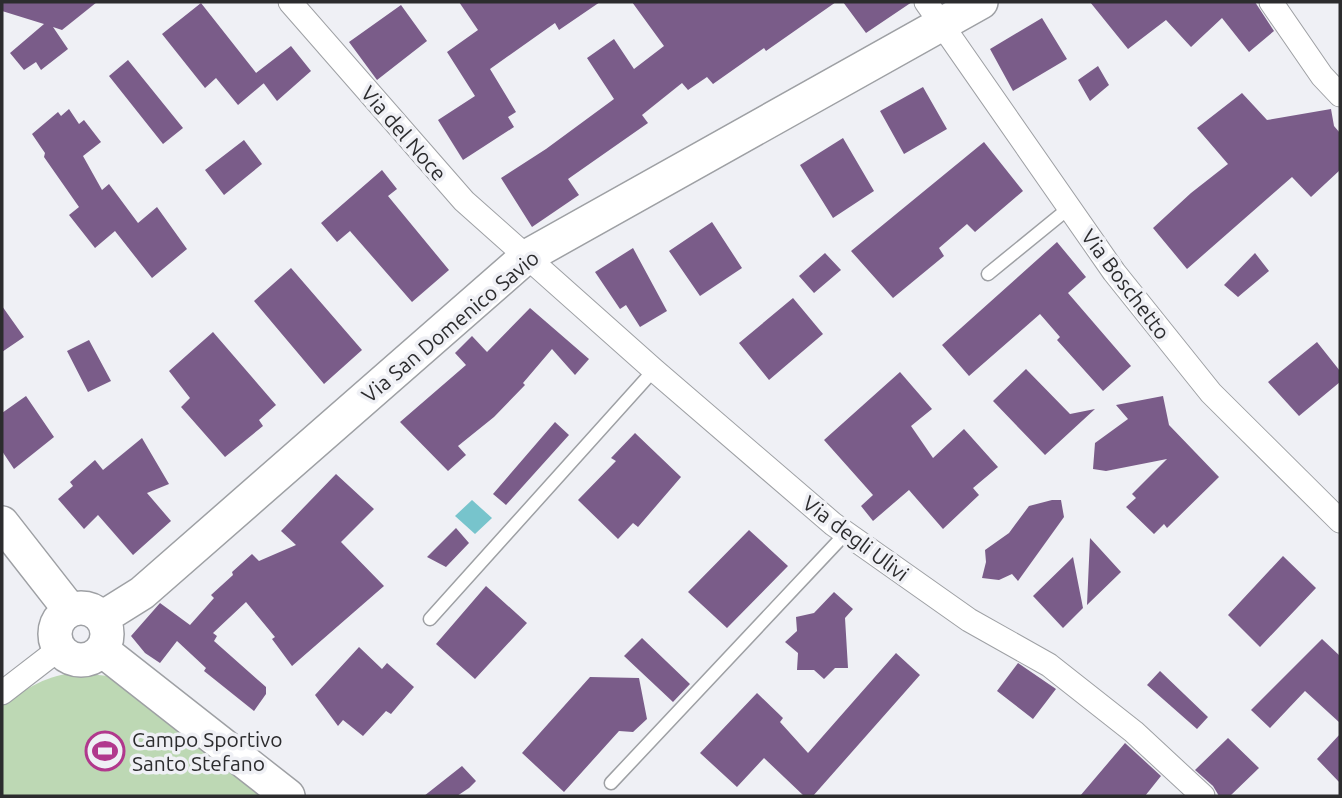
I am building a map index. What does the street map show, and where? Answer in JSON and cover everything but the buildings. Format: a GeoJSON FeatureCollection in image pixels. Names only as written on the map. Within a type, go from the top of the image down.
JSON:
{"type":"FeatureCollection","features":[{"type":"Feature","properties":{"kind":"street","name":"Via del Noce"},"geometry":{"type":"LineString","coordinates":[[290,2],[464,201],[526,257]]}},
{"type":"Feature","properties":{"kind":"street","name":"Via San Domenico Savio"},"geometry":{"type":"LineString","coordinates":[[92,626],[142,593],[526,257],[933,13],[981,2]]}},
{"type":"Feature","properties":{"kind":"street"},"geometry":{"type":"LineString","coordinates":[[1271,2],[1322,76],[1340,95]]}},
{"type":"Feature","properties":{"kind":"street","name":"Via Boschetto"},"geometry":{"type":"LineString","coordinates":[[933,13],[1114,272],[1211,393],[1340,521]]}},
{"type":"Feature","properties":{"kind":"street","name":"Via degli Ulivi"},"geometry":{"type":"LineString","coordinates":[[526,257],[846,533],[969,620],[1049,665],[1134,732],[1203,796]]}},
{"type":"Feature","properties":{"kind":"street"},"geometry":{"type":"LineString","coordinates":[[2,523],[92,626],[288,796]]}},
{"type":"Feature","properties":{"kind":"street"},"geometry":{"type":"LineString","coordinates":[[57,623],[92,626],[89,660],[72,659],[59,649],[55,640],[57,623]]}},
{"type":"Feature","properties":{"kind":"street"},"geometry":{"type":"LineString","coordinates":[[2,693],[59,649]]}},
{"type":"Feature","properties":{"kind":"lane"},"geometry":{"type":"LineString","coordinates":[[988,274],[1069,208]]}},
{"type":"Feature","properties":{"kind":"lane"},"geometry":{"type":"LineString","coordinates":[[430,619],[654,370]]}},
{"type":"Feature","properties":{"kind":"lane"},"geometry":{"type":"LineString","coordinates":[[611,783],[846,533]]}},
{"type":"Feature","properties":{"kind":"green space","name":"Campo Sportivo Santo Stefano"},"geometry":{"type":"Polygon","coordinates":[[[79,673],[108,676],[132,687],[261,796],[2,796],[2,706],[47,679],[79,673]]]}},
{"type":"Feature","properties":{"kind":"water"},"geometry":{"type":"Polygon","coordinates":[[[472,500],[492,518],[475,534],[455,516],[472,500]]]}},
{"type":"Feature","properties":{"kind":"place","name":"Campo Sportivo Santo Stefano"},"geometry":{"type":"Point","coordinates":[105,751]}}]}
